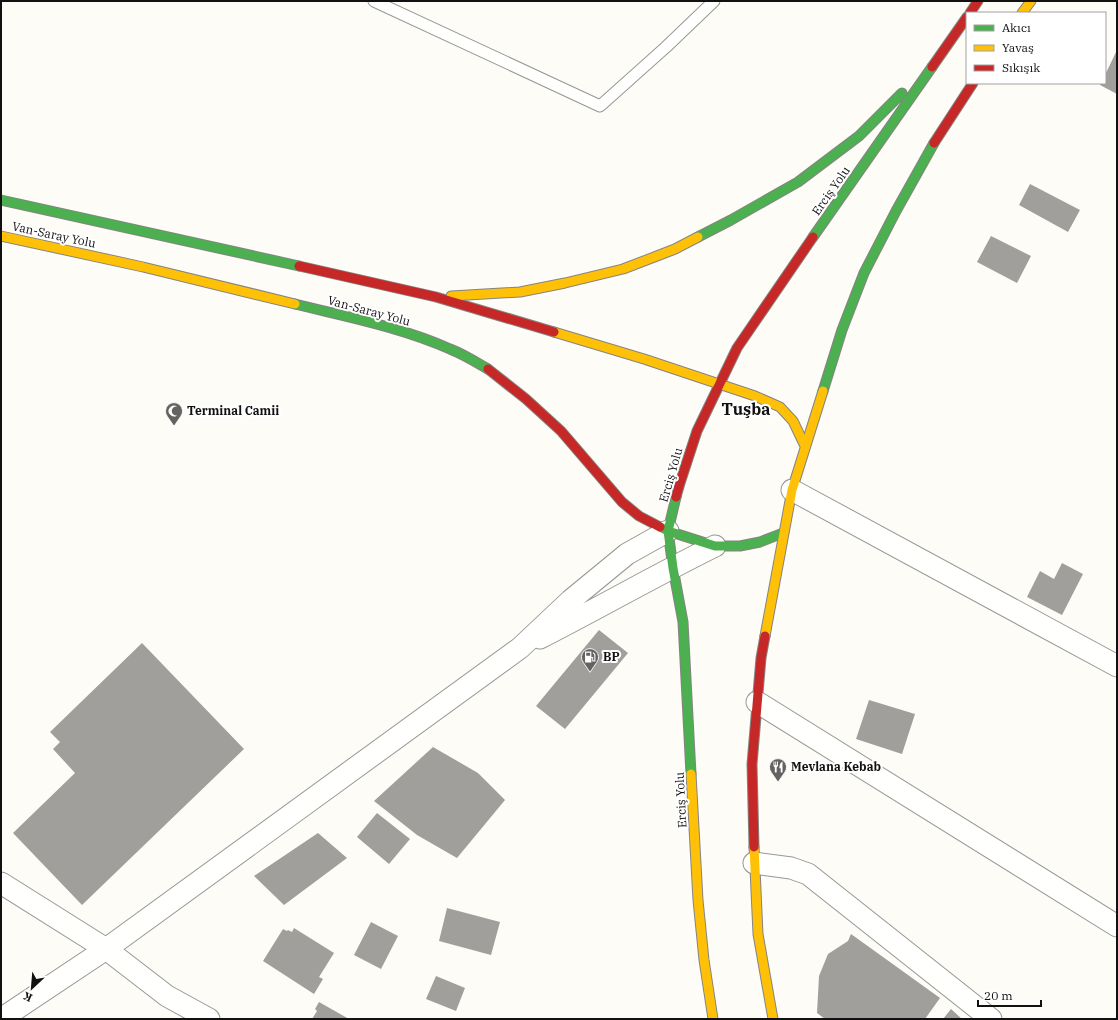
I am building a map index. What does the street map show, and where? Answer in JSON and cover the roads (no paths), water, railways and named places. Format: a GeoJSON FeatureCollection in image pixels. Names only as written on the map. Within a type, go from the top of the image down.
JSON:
{"type":"FeatureCollection","features":[{"type":"Feature","properties":{"kind":"highway"},"geometry":{"type":"LineString","coordinates":[[971,12],[978,1]]}},
{"type":"Feature","properties":{"kind":"highway"},"geometry":{"type":"LineString","coordinates":[[1023,12],[1031,1]]}},
{"type":"Feature","properties":{"kind":"highway","name":"Erciş Yolu"},"geometry":{"type":"LineString","coordinates":[[713,1019],[704,960],[698,900],[683,622],[668,531],[680,483],[697,431],[719,384],[746,335],[966,18]]}},
{"type":"Feature","properties":{"kind":"highway"},"geometry":{"type":"LineString","coordinates":[[436,297],[520,292],[550,286],[623,269],[675,249],[798,182],[859,136],[942,52]]}},
{"type":"Feature","properties":{"kind":"highway"},"geometry":{"type":"LineString","coordinates":[[773,1019],[758,934],[754,863],[752,764],[756,702],[761,658],[792,490],[842,330],[864,273],[903,198],[940,133],[972,84]]}},
{"type":"Feature","properties":{"kind":"highway","name":"Van-Saray Yolu"},"geometry":{"type":"LineString","coordinates":[[1,200],[436,297],[644,359],[755,396],[780,407],[793,421],[805,446]]}},
{"type":"Feature","properties":{"kind":"highway","name":"Van-Saray Yolu"},"geometry":{"type":"LineString","coordinates":[[1,236],[143,267],[386,327],[451,349],[487,369],[526,399],[561,431],[622,502],[639,516],[668,531],[715,546],[740,546],[760,542],[783,533]]}},
{"type":"Feature","properties":{"kind":"street"},"geometry":{"type":"LineString","coordinates":[[792,490],[1117,666]]}},
{"type":"Feature","properties":{"kind":"street"},"geometry":{"type":"LineString","coordinates":[[1,1019],[106,949],[520,648],[571,600],[628,554],[668,531]]}},
{"type":"Feature","properties":{"kind":"street"},"geometry":{"type":"LineString","coordinates":[[520,648],[715,546]]}},
{"type":"Feature","properties":{"kind":"street"},"geometry":{"type":"LineString","coordinates":[[756,702],[1117,926]]}},
{"type":"Feature","properties":{"kind":"street"},"geometry":{"type":"LineString","coordinates":[[754,863],[791,868],[808,874],[991,1019]]}},
{"type":"Feature","properties":{"kind":"street"},"geometry":{"type":"LineString","coordinates":[[1,883],[106,949],[168,996],[209,1019]]}},
{"type":"Feature","properties":{"kind":"lane"},"geometry":{"type":"LineString","coordinates":[[374,1],[600,106],[666,47],[714,1]]}},
{"type":"Feature","properties":{"kind":"place","name":"Terminal Camii"},"geometry":{"type":"Point","coordinates":[174,426]}},
{"type":"Feature","properties":{"kind":"place","name":"BP"},"geometry":{"type":"Point","coordinates":[590,672]}},
{"type":"Feature","properties":{"kind":"place","name":"Mevlana Kebab"},"geometry":{"type":"Point","coordinates":[778,782]}},
{"type":"Feature","properties":{"kind":"district","name":"Tuşba"},"geometry":{"type":"Point","coordinates":[746,409]}}]}
